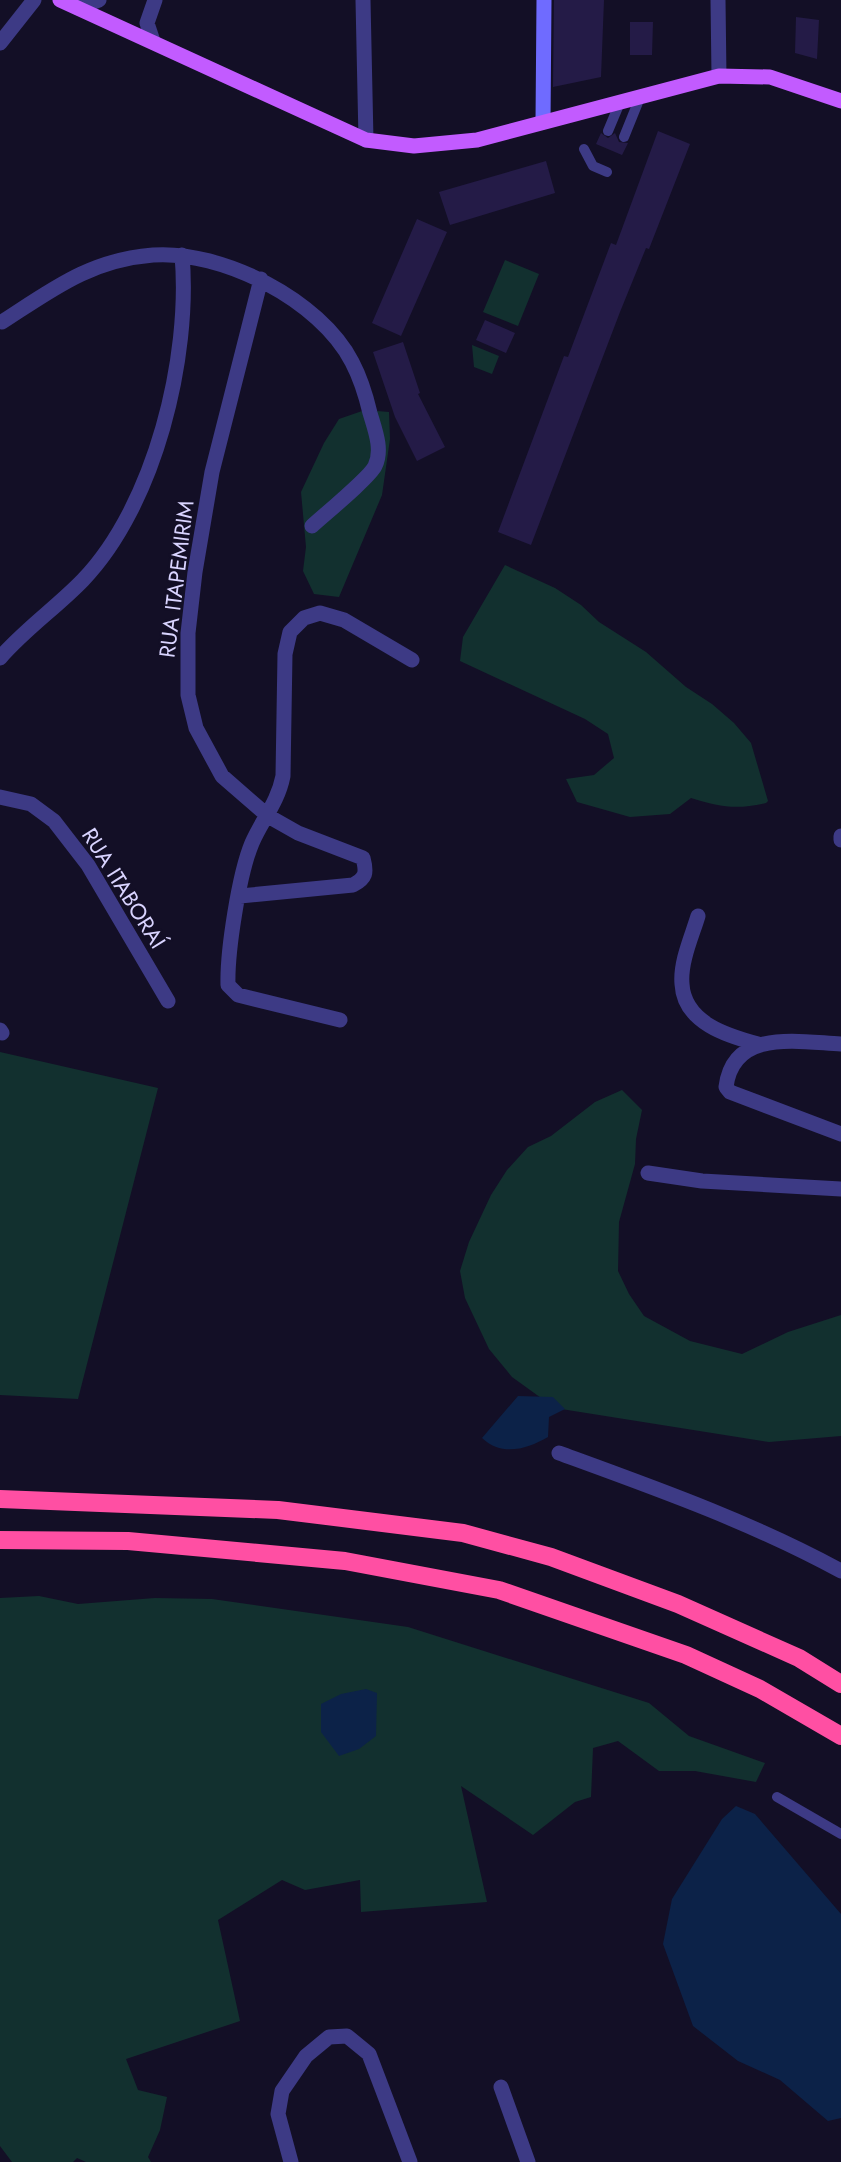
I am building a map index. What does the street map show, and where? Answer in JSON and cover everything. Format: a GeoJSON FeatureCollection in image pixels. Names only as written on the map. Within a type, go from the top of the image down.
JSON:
{"type":"FeatureCollection","features":[{"type":"Feature","properties":{"kind":"highway"},"geometry":{"type":"LineString","coordinates":[[0,1499],[278,1510],[463,1533],[551,1557],[678,1604],[799,1658],[841,1684]]}},
{"type":"Feature","properties":{"kind":"highway"},"geometry":{"type":"LineString","coordinates":[[0,1540],[128,1541],[345,1561],[499,1590],[686,1655],[760,1689],[841,1736]]}},
{"type":"Feature","properties":{"kind":"main road"},"geometry":{"type":"LineString","coordinates":[[60,0],[366,140],[414,146],[445,145],[477,140],[621,100],[719,76],[770,77],[841,101]]}},
{"type":"Feature","properties":{"kind":"street"},"geometry":{"type":"LineString","coordinates":[[0,43],[34,0]]}},
{"type":"Feature","properties":{"kind":"street"},"geometry":{"type":"LineString","coordinates":[[78,8],[99,0]]}},
{"type":"Feature","properties":{"kind":"street"},"geometry":{"type":"LineString","coordinates":[[153,41],[147,23],[155,0]]}},
{"type":"Feature","properties":{"kind":"street"},"geometry":{"type":"LineString","coordinates":[[363,0],[366,140]]}},
{"type":"Feature","properties":{"kind":"street"},"geometry":{"type":"LineString","coordinates":[[543,122],[544,0]]}},
{"type":"Feature","properties":{"kind":"street"},"geometry":{"type":"LineString","coordinates":[[718,0],[719,76]]}},
{"type":"Feature","properties":{"kind":"street"},"geometry":{"type":"LineString","coordinates":[[1,323],[92,267],[154,255],[182,255],[222,265],[261,279],[290,296],[313,316],[351,360],[363,387],[379,448],[375,467],[312,526]]}},
{"type":"Feature","properties":{"kind":"street"},"geometry":{"type":"LineString","coordinates":[[0,658],[34,622],[84,579],[112,540],[143,487],[166,414],[183,325],[185,290],[182,255]]}},
{"type":"Feature","properties":{"kind":"street","name":"RUA ITAPEMIRIM"},"geometry":{"type":"LineString","coordinates":[[240,896],[353,885],[363,879],[366,871],[363,858],[298,833],[268,816],[222,776],[196,728],[188,695],[188,633],[195,572],[212,472],[261,279]]}},
{"type":"Feature","properties":{"kind":"street"},"geometry":{"type":"LineString","coordinates":[[340,1020],[238,994],[228,985],[227,963],[248,854],[279,794],[283,776],[285,654],[290,632],[303,618],[320,613],[364,630],[412,660]]}},
{"type":"Feature","properties":{"kind":"street","name":"RUA ITABORAÍ"},"geometry":{"type":"LineString","coordinates":[[0,797],[31,804],[54,821],[88,865],[168,1001]]}},
{"type":"Feature","properties":{"kind":"street"},"geometry":{"type":"LineString","coordinates":[[698,915],[685,960],[681,985],[690,1005],[708,1026],[758,1044]]}},
{"type":"Feature","properties":{"kind":"street"},"geometry":{"type":"LineString","coordinates":[[841,1044],[778,1042],[758,1044],[742,1052],[727,1080],[726,1087],[730,1092],[841,1134]]}},
{"type":"Feature","properties":{"kind":"street"},"geometry":{"type":"LineString","coordinates":[[648,1173],[702,1181],[841,1189]]}},
{"type":"Feature","properties":{"kind":"street"},"geometry":{"type":"LineString","coordinates":[[559,1453],[651,1487],[771,1536],[841,1571]]}},
{"type":"Feature","properties":{"kind":"street"},"geometry":{"type":"LineString","coordinates":[[291,2162],[278,2114],[282,2091],[306,2055],[329,2037],[347,2036],[369,2054],[410,2162]]}},
{"type":"Feature","properties":{"kind":"street"},"geometry":{"type":"LineString","coordinates":[[501,2087],[528,2162]]}},
{"type":"Feature","properties":{"kind":"lane"},"geometry":{"type":"LineString","coordinates":[[624,137],[641,95]]}},
{"type":"Feature","properties":{"kind":"lane"},"geometry":{"type":"LineString","coordinates":[[608,130],[621,100]]}},
{"type":"Feature","properties":{"kind":"lane"},"geometry":{"type":"LineString","coordinates":[[584,149],[593,166],[607,172]]}},
{"type":"Feature","properties":{"kind":"lane"},"geometry":{"type":"LineString","coordinates":[[777,1797],[841,1834]]}},
{"type":"Feature","properties":{"kind":"green space"},"geometry":{"type":"Polygon","coordinates":[[[505,260],[539,274],[518,326],[483,312],[505,260]]]}},
{"type":"Feature","properties":{"kind":"green space"},"geometry":{"type":"Polygon","coordinates":[[[472,345],[499,356],[492,374],[474,367],[472,345]]]}},
{"type":"Feature","properties":{"kind":"green space"},"geometry":{"type":"Polygon","coordinates":[[[365,410],[389,412],[390,439],[382,495],[339,597],[314,594],[303,571],[306,547],[301,492],[324,443],[339,419],[365,410]]]}},
{"type":"Feature","properties":{"kind":"green space"},"geometry":{"type":"Polygon","coordinates":[[[505,565],[555,588],[581,605],[599,622],[646,652],[686,687],[712,704],[734,723],[751,743],[768,801],[737,807],[691,798],[670,814],[630,817],[577,802],[566,779],[594,775],[614,758],[608,734],[585,719],[460,661],[463,637],[505,565]]]}},
{"type":"Feature","properties":{"kind":"green space"},"geometry":{"type":"Polygon","coordinates":[[[0,1052],[158,1088],[78,1399],[0,1395],[0,1052]]]}},
{"type":"Feature","properties":{"kind":"green space"},"geometry":{"type":"Polygon","coordinates":[[[622,1090],[642,1110],[636,1139],[635,1164],[619,1222],[618,1271],[629,1294],[644,1316],[690,1341],[742,1354],[788,1332],[841,1315],[841,1436],[769,1442],[555,1408],[512,1377],[489,1349],[465,1298],[460,1271],[469,1242],[491,1195],[507,1170],[528,1147],[551,1136],[595,1102],[622,1090]]]}},
{"type":"Feature","properties":{"kind":"green space"},"geometry":{"type":"Polygon","coordinates":[[[39,1596],[78,1604],[155,1598],[212,1599],[408,1627],[649,1703],[689,1736],[765,1763],[756,1782],[695,1771],[659,1771],[618,1741],[593,1748],[591,1797],[575,1802],[533,1835],[461,1786],[487,1902],[361,1912],[360,1880],[305,1890],[282,1880],[218,1920],[240,2021],[126,2059],[138,2090],[167,2097],[160,2130],[148,2157],[151,2162],[86,2162],[77,2158],[73,2162],[12,2162],[0,2146],[0,1598],[39,1596]]]}},
{"type":"Feature","properties":{"kind":"water"},"geometry":{"type":"Polygon","coordinates":[[[518,1396],[553,1397],[565,1409],[549,1417],[548,1437],[523,1448],[498,1448],[482,1438],[518,1396]]]}},
{"type":"Feature","properties":{"kind":"water"},"geometry":{"type":"Polygon","coordinates":[[[366,1689],[377,1693],[376,1736],[359,1749],[339,1756],[321,1732],[321,1704],[341,1694],[366,1689]]]}},
{"type":"Feature","properties":{"kind":"water"},"geometry":{"type":"Polygon","coordinates":[[[736,1806],[755,1814],[841,1914],[841,2118],[828,2121],[780,2080],[738,2061],[693,2026],[663,1944],[672,1899],[722,1819],[736,1806]]]}},
{"type":"Feature","properties":{"kind":"building"},"geometry":{"type":"Polygon","coordinates":[[[554,0],[604,0],[601,77],[553,87],[554,0]]]}},
{"type":"Feature","properties":{"kind":"building"},"geometry":{"type":"Polygon","coordinates":[[[796,17],[819,20],[817,59],[795,53],[796,17]]]}},
{"type":"Feature","properties":{"kind":"building"},"geometry":{"type":"Polygon","coordinates":[[[630,22],[653,22],[652,55],[630,55],[630,22]]]}},
{"type":"Feature","properties":{"kind":"building"},"geometry":{"type":"Polygon","coordinates":[[[658,131],[690,144],[649,249],[646,248],[620,312],[531,545],[498,532],[564,356],[568,357],[611,243],[616,245],[658,131]]]}},
{"type":"Feature","properties":{"kind":"building"},"geometry":{"type":"Polygon","coordinates":[[[601,133],[608,138],[615,133],[619,142],[628,143],[622,155],[596,144],[601,133]]]}},
{"type":"Feature","properties":{"kind":"building"},"geometry":{"type":"Polygon","coordinates":[[[546,161],[555,193],[450,225],[439,192],[546,161]]]}},
{"type":"Feature","properties":{"kind":"building"},"geometry":{"type":"Polygon","coordinates":[[[417,219],[447,232],[401,336],[372,323],[417,219]]]}},
{"type":"Feature","properties":{"kind":"building"},"geometry":{"type":"Polygon","coordinates":[[[485,320],[515,333],[506,353],[476,340],[485,320]]]}},
{"type":"Feature","properties":{"kind":"building"},"geometry":{"type":"Polygon","coordinates":[[[403,342],[420,393],[418,394],[445,447],[417,461],[395,417],[373,352],[403,342]]]}}]}
